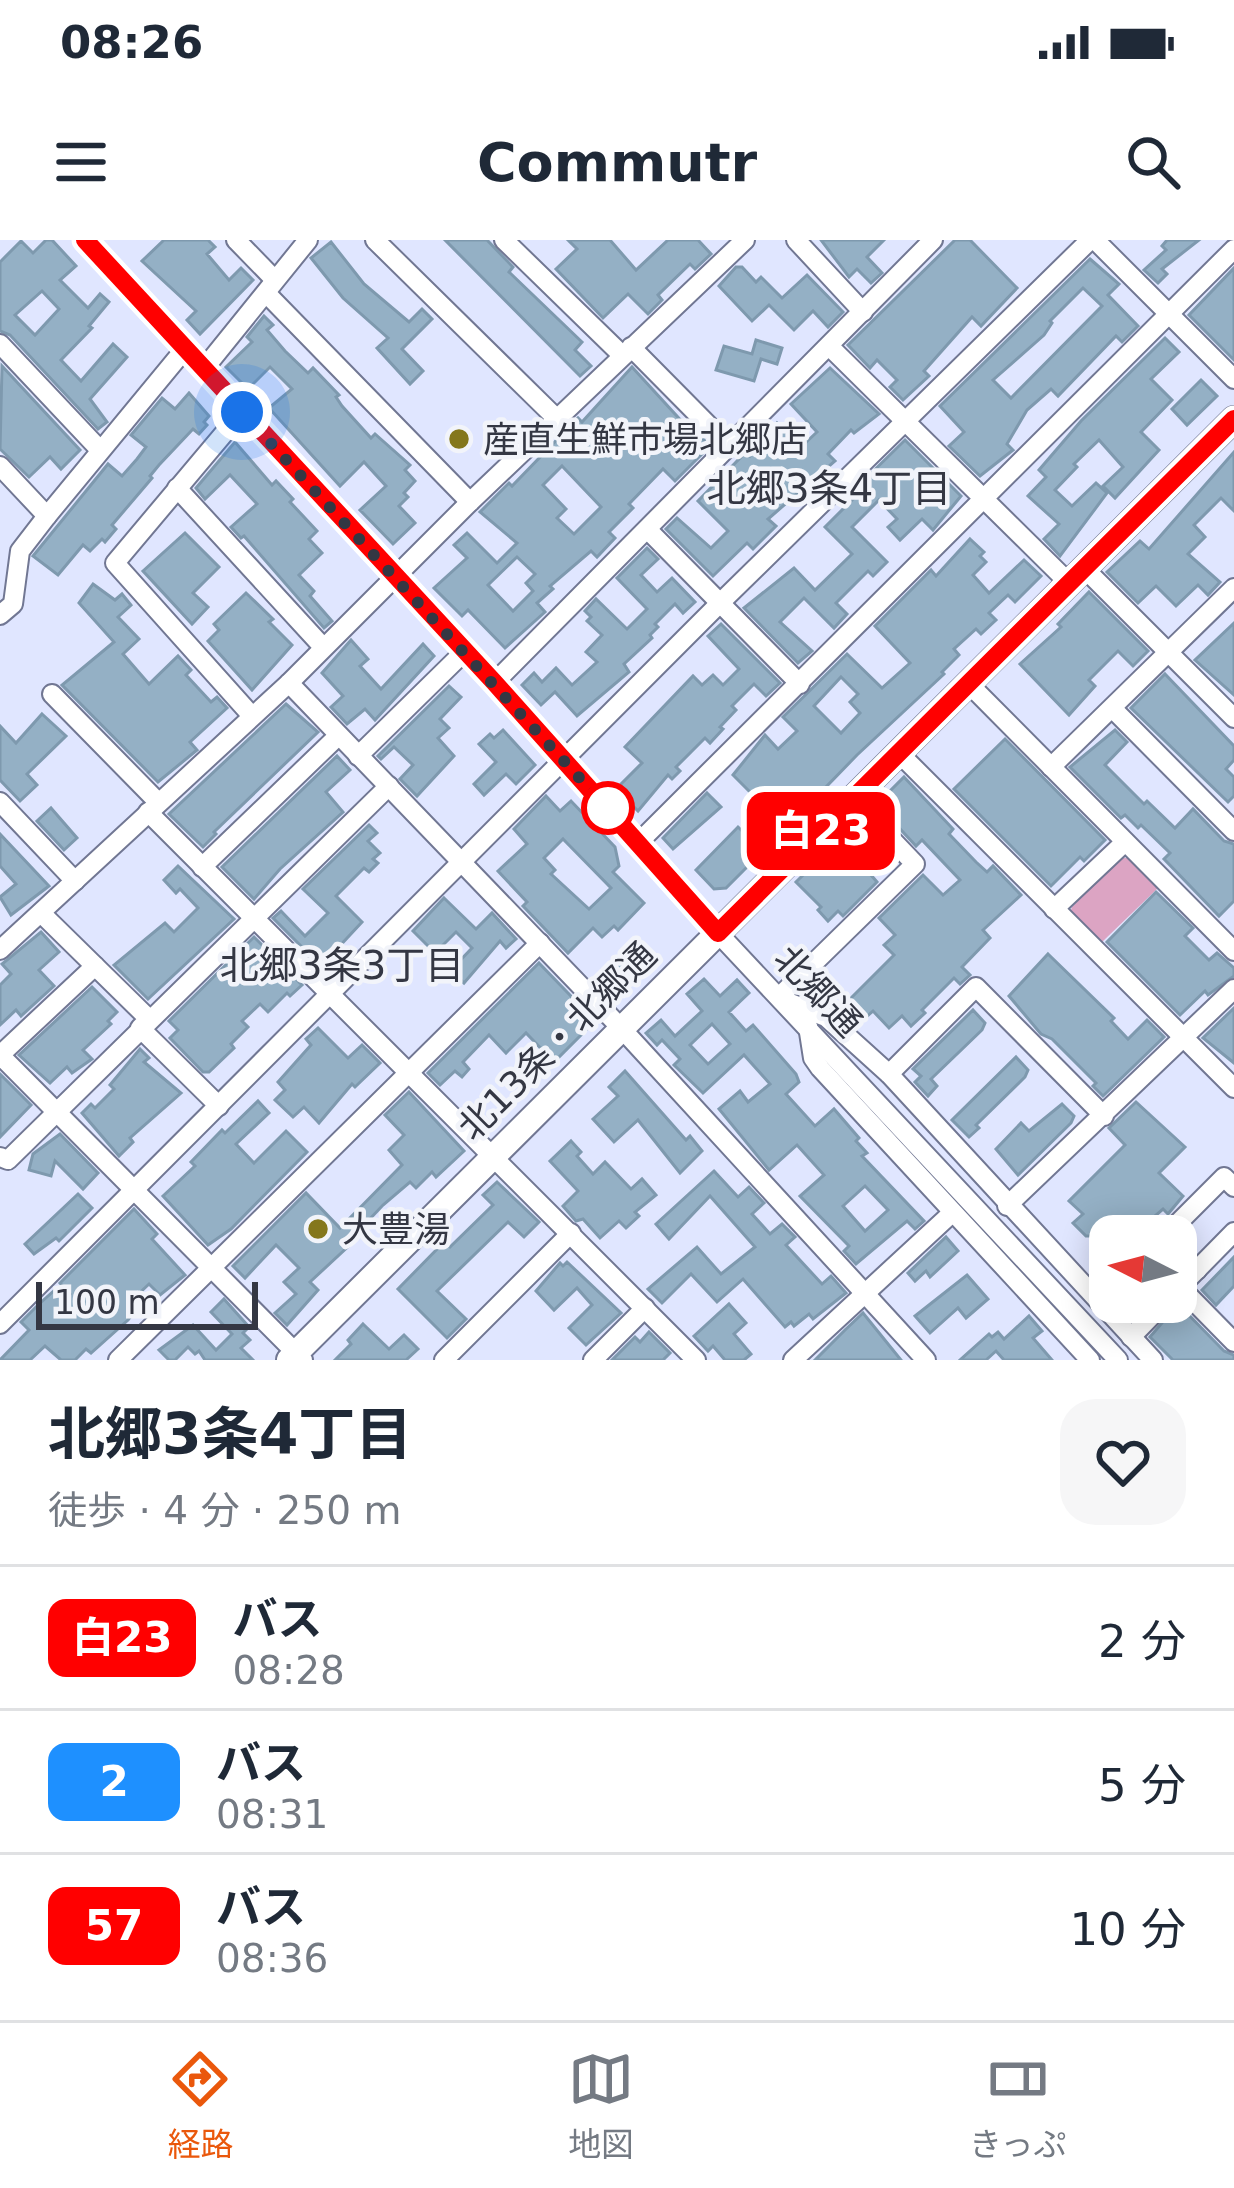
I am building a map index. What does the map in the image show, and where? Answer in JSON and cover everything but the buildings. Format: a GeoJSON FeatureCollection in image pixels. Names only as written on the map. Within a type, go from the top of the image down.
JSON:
{"type":"FeatureCollection","features":[{"type":"Feature","properties":{"kind":"main road","name":"北13条・北郷通"},"geometry":{"type":"LineString","coordinates":[[296,1358],[491,1156],[1234,419]]}},
{"type":"Feature","properties":{"kind":"street","name":"北郷通"},"geometry":{"type":"LineString","coordinates":[[85,240],[494,682],[718,933],[1118,1360]]}},
{"type":"Feature","properties":{"kind":"street"},"geometry":{"type":"LineString","coordinates":[[236,240],[270,286],[470,502]]}},
{"type":"Feature","properties":{"kind":"street"},"geometry":{"type":"LineString","coordinates":[[202,370],[308,240]]}},
{"type":"Feature","properties":{"kind":"street"},"geometry":{"type":"LineString","coordinates":[[375,240],[556,418]]}},
{"type":"Feature","properties":{"kind":"street"},"geometry":{"type":"LineString","coordinates":[[504,240],[729,446]]}},
{"type":"Feature","properties":{"kind":"street"},"geometry":{"type":"LineString","coordinates":[[796,240],[863,312]]}},
{"type":"Feature","properties":{"kind":"street"},"geometry":{"type":"LineString","coordinates":[[494,682],[933,240]]}},
{"type":"Feature","properties":{"kind":"street"},"geometry":{"type":"LineString","coordinates":[[0,1324],[720,603],[1092,240],[1234,379]]}},
{"type":"Feature","properties":{"kind":"street"},"geometry":{"type":"LineString","coordinates":[[0,950],[289,682],[733,244]]}},
{"type":"Feature","properties":{"kind":"street"},"geometry":{"type":"LineString","coordinates":[[638,843],[1234,249]]}},
{"type":"Feature","properties":{"kind":"street"},"geometry":{"type":"LineString","coordinates":[[0,344],[100,450]]}},
{"type":"Feature","properties":{"kind":"street"},"geometry":{"type":"LineString","coordinates":[[829,346],[984,498],[1169,653],[1234,718]]}},
{"type":"Feature","properties":{"kind":"street"},"geometry":{"type":"LineString","coordinates":[[0,615],[13,604],[20,551],[184,350]]}},
{"type":"Feature","properties":{"kind":"street"},"geometry":{"type":"LineString","coordinates":[[242,412],[115,563],[251,716]]}},
{"type":"Feature","properties":{"kind":"street"},"geometry":{"type":"LineString","coordinates":[[0,466],[47,516]]}},
{"type":"Feature","properties":{"kind":"street"},"geometry":{"type":"LineString","coordinates":[[177,488],[322,647]]}},
{"type":"Feature","properties":{"kind":"street"},"geometry":{"type":"LineString","coordinates":[[649,530],[800,684]]}},
{"type":"Feature","properties":{"kind":"street"},"geometry":{"type":"LineString","coordinates":[[1052,767],[1234,588]]}},
{"type":"Feature","properties":{"kind":"street"},"geometry":{"type":"LineString","coordinates":[[358,757],[464,652]]}},
{"type":"Feature","properties":{"kind":"street"},"geometry":{"type":"LineString","coordinates":[[289,682],[622,1029],[926,1360]]}},
{"type":"Feature","properties":{"kind":"street"},"geometry":{"type":"LineString","coordinates":[[968,683],[1234,951]]}},
{"type":"Feature","properties":{"kind":"street"},"geometry":{"type":"LineString","coordinates":[[52,694],[202,867],[696,1360]]}},
{"type":"Feature","properties":{"kind":"street"},"geometry":{"type":"LineString","coordinates":[[1113,709],[1234,831]]}},
{"type":"Feature","properties":{"kind":"street"},"geometry":{"type":"LineString","coordinates":[[202,867],[338,736]]}},
{"type":"Feature","properties":{"kind":"street"},"geometry":{"type":"LineString","coordinates":[[899,753],[1234,1088]]}},
{"type":"Feature","properties":{"kind":"street"},"geometry":{"type":"LineString","coordinates":[[140,1028],[389,786]]}},
{"type":"Feature","properties":{"kind":"street"},"geometry":{"type":"LineString","coordinates":[[853,799],[915,864],[783,999],[826,1017],[889,1073],[1153,1360]]}},
{"type":"Feature","properties":{"kind":"street"},"geometry":{"type":"LineString","coordinates":[[0,802],[75,881]]}},
{"type":"Feature","properties":{"kind":"street"},"geometry":{"type":"LineString","coordinates":[[1054,909],[1125,842]]}},
{"type":"Feature","properties":{"kind":"street"},"geometry":{"type":"LineString","coordinates":[[0,1157],[8,1160],[149,1019],[41,913]]}},
{"type":"Feature","properties":{"kind":"street"},"geometry":{"type":"LineString","coordinates":[[118,1360],[539,943]]}},
{"type":"Feature","properties":{"kind":"street"},"geometry":{"type":"LineString","coordinates":[[94,966],[0,1055],[296,1358]]}},
{"type":"Feature","properties":{"kind":"street"},"geometry":{"type":"LineString","coordinates":[[889,1073],[976,987],[1104,1116]]}},
{"type":"Feature","properties":{"kind":"street"},"geometry":{"type":"LineString","coordinates":[[1007,1206],[1234,989]]}},
{"type":"Feature","properties":{"kind":"street"},"geometry":{"type":"LineString","coordinates":[[808,1027],[812,1058],[820,1069],[1090,1360]]}},
{"type":"Feature","properties":{"kind":"street"},"geometry":{"type":"LineString","coordinates":[[140,1028],[219,1106]]}},
{"type":"Feature","properties":{"kind":"street"},"geometry":{"type":"LineString","coordinates":[[1187,1215],[1225,1178],[1234,1187]]}},
{"type":"Feature","properties":{"kind":"street"},"geometry":{"type":"LineString","coordinates":[[793,1360],[952,1213]]}},
{"type":"Feature","properties":{"kind":"street"},"geometry":{"type":"LineString","coordinates":[[1197,1270],[1234,1232]]}},
{"type":"Feature","properties":{"kind":"street"},"geometry":{"type":"LineString","coordinates":[[444,1360],[571,1233]]}},
{"type":"Feature","properties":{"kind":"street"},"geometry":{"type":"LineString","coordinates":[[1197,1307],[1234,1342]]}},
{"type":"Feature","properties":{"kind":"street"},"geometry":{"type":"LineString","coordinates":[[593,1360],[645,1308]]}},
{"type":"Feature","properties":{"kind":"street"},"geometry":{"type":"LineString","coordinates":[[1131,1337],[1145,1323]]}},
{"type":"Feature","properties":{"kind":"shaded area"},"geometry":{"type":"Polygon","coordinates":[[[1121,858],[1129,858],[1158,888],[1101,943],[1070,913],[1121,858]]]}},
{"type":"Feature","properties":{"kind":"bus line","name":"白23"},"geometry":{"type":"LineString","coordinates":[[85,240],[494,682],[718,933],[1234,419]]}},
{"type":"Feature","properties":{"kind":"place","name":"産直生鮮市場北郷店"},"geometry":{"type":"Point","coordinates":[459,439]}},
{"type":"Feature","properties":{"kind":"place","name":"大豊湯"},"geometry":{"type":"Point","coordinates":[318,1229]}},
{"type":"Feature","properties":{"kind":"district","name":"北郷3条4丁目"},"geometry":{"type":"Point","coordinates":[829,488]}},
{"type":"Feature","properties":{"kind":"district","name":"北郷3条3丁目"},"geometry":{"type":"Point","coordinates":[342,965]}},
{"type":"Feature","properties":{"kind":"route"},"geometry":{"type":"LineString","coordinates":[[242,412],[611,812],[608,808]]}}]}
